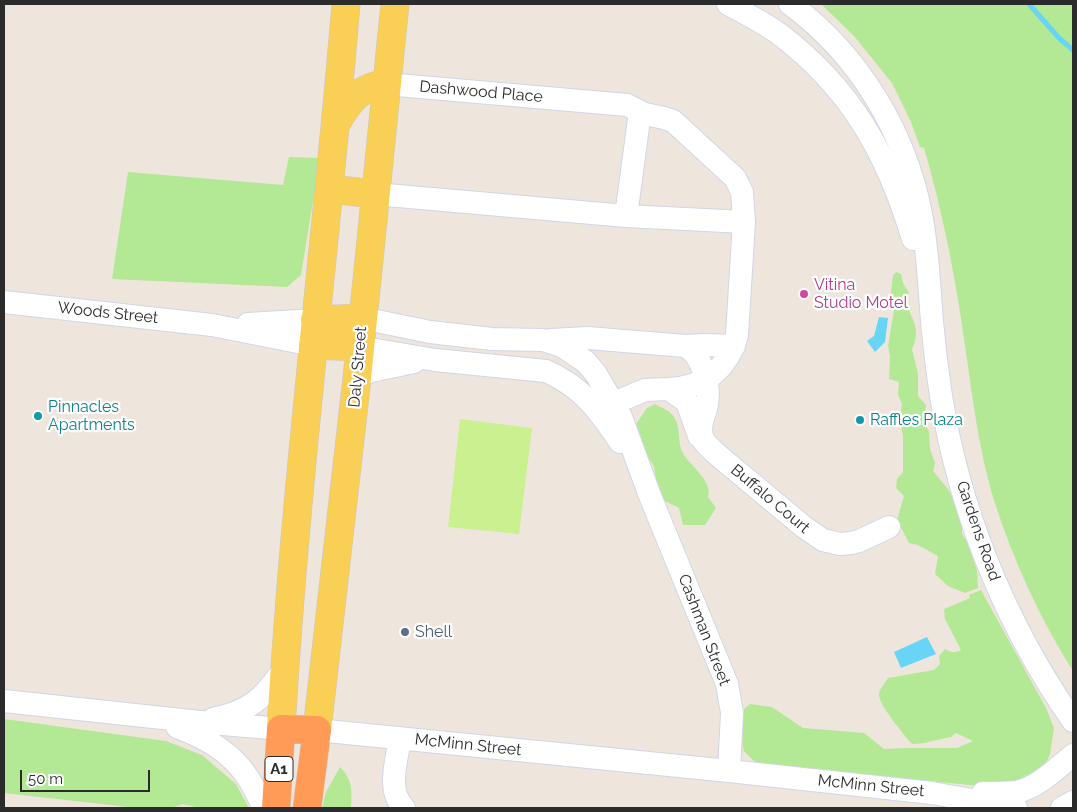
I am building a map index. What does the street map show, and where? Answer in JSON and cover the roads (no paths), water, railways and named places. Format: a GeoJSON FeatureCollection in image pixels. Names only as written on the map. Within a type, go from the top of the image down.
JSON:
{"type":"FeatureCollection","features":[{"type":"Feature","properties":{"kind":"highway","name":"McMinn Street"},"geometry":{"type":"LineString","coordinates":[[282,730],[317,730]]}},
{"type":"Feature","properties":{"kind":"highway","name":"A1"},"geometry":{"type":"LineString","coordinates":[[276,808],[282,730]]}},
{"type":"Feature","properties":{"kind":"highway","name":"A1"},"geometry":{"type":"LineString","coordinates":[[307,808],[317,730]]}},
{"type":"Feature","properties":{"kind":"main road"},"geometry":{"type":"LineString","coordinates":[[282,730],[285,667],[314,333],[330,189],[346,4]]}},
{"type":"Feature","properties":{"kind":"main road","name":"Daly Street"},"geometry":{"type":"LineString","coordinates":[[317,730],[357,378],[395,4]]}},
{"type":"Feature","properties":{"kind":"main road","name":"Dashwood Place"},"geometry":{"type":"LineString","coordinates":[[336,122],[344,109],[360,94],[374,85],[386,84]]}},
{"type":"Feature","properties":{"kind":"main road"},"geometry":{"type":"LineString","coordinates":[[330,189],[375,194]]}},
{"type":"Feature","properties":{"kind":"main road"},"geometry":{"type":"LineString","coordinates":[[314,333],[362,318]]}},
{"type":"Feature","properties":{"kind":"main road"},"geometry":{"type":"LineString","coordinates":[[314,333],[360,347]]}},
{"type":"Feature","properties":{"kind":"street","name":"Gardens Road"},"geometry":{"type":"LineString","coordinates":[[728,4],[776,32],[800,50],[838,90],[872,137],[904,209],[922,273],[932,323]]}},
{"type":"Feature","properties":{"kind":"street","name":"Gardens Road"},"geometry":{"type":"LineString","coordinates":[[790,4],[818,27],[841,51],[874,94],[894,129],[910,170],[922,216],[932,323],[945,419],[975,529],[990,569],[1027,647],[1073,721]]}},
{"type":"Feature","properties":{"kind":"street","name":"Dashwood Place"},"geometry":{"type":"LineString","coordinates":[[386,84],[627,105],[640,112],[673,121],[735,178],[742,192],[744,222],[737,335],[734,346]]}},
{"type":"Feature","properties":{"kind":"street"},"geometry":{"type":"LineString","coordinates":[[626,216],[640,112]]}},
{"type":"Feature","properties":{"kind":"street"},"geometry":{"type":"LineString","coordinates":[[375,194],[626,216],[744,222]]}},
{"type":"Feature","properties":{"kind":"street","name":"Woods Street"},"geometry":{"type":"LineString","coordinates":[[4,302],[212,325],[314,333]]}},
{"type":"Feature","properties":{"kind":"street"},"geometry":{"type":"LineString","coordinates":[[360,347],[435,360],[546,371],[559,377],[592,402],[596,400],[614,403],[645,390],[688,387],[707,378],[723,366],[734,346],[685,346],[594,339],[492,339],[430,332],[362,318]]}},
{"type":"Feature","properties":{"kind":"street"},"geometry":{"type":"LineString","coordinates":[[489,365],[492,339]]}},
{"type":"Feature","properties":{"kind":"street"},"geometry":{"type":"LineString","coordinates":[[543,340],[562,346],[586,362],[614,403]]}},
{"type":"Feature","properties":{"kind":"street"},"geometry":{"type":"LineString","coordinates":[[685,346],[695,353],[707,378],[709,390],[701,424],[706,442]]}},
{"type":"Feature","properties":{"kind":"street"},"geometry":{"type":"LineString","coordinates":[[559,377],[575,353]]}},
{"type":"Feature","properties":{"kind":"street"},"geometry":{"type":"LineString","coordinates":[[357,378],[371,371],[387,367],[435,360]]}},
{"type":"Feature","properties":{"kind":"street","name":"Buffalo Court"},"geometry":{"type":"LineString","coordinates":[[669,389],[687,402],[697,432],[706,442],[804,527],[823,540],[840,544],[851,543],[889,527]]}},
{"type":"Feature","properties":{"kind":"street","name":"Cashman Street"},"geometry":{"type":"LineString","coordinates":[[592,402],[620,441],[650,496]]}},
{"type":"Feature","properties":{"kind":"street","name":"Cashman Street"},"geometry":{"type":"LineString","coordinates":[[614,403],[727,684],[732,714],[729,771]]}},
{"type":"Feature","properties":{"kind":"street"},"geometry":{"type":"LineString","coordinates":[[200,722],[225,716],[255,702],[272,686],[285,667]]}},
{"type":"Feature","properties":{"kind":"street","name":"McMinn Street"},"geometry":{"type":"LineString","coordinates":[[4,701],[282,730]]}},
{"type":"Feature","properties":{"kind":"street"},"geometry":{"type":"LineString","coordinates":[[133,715],[161,721],[192,733],[224,751],[243,769],[253,784],[263,808]]}},
{"type":"Feature","properties":{"kind":"street","name":"McMinn Street"},"geometry":{"type":"LineString","coordinates":[[317,730],[932,793]]}},
{"type":"Feature","properties":{"kind":"street"},"geometry":{"type":"LineString","coordinates":[[400,738],[394,788],[398,802],[404,808]]}},
{"type":"Feature","properties":{"kind":"street"},"geometry":{"type":"LineString","coordinates":[[932,793],[1016,792],[1031,786],[1073,755]]}},
{"type":"Feature","properties":{"kind":"street"},"geometry":{"type":"LineString","coordinates":[[932,793],[1016,808]]}},
{"type":"Feature","properties":{"kind":"street"},"geometry":{"type":"LineString","coordinates":[[1062,808],[1073,802]]}},
{"type":"Feature","properties":{"kind":"water"},"geometry":{"type":"Polygon","coordinates":[[[879,317],[888,318],[885,342],[875,352],[867,341],[874,336],[879,317]]]}},
{"type":"Feature","properties":{"kind":"water"},"geometry":{"type":"Polygon","coordinates":[[[927,637],[936,654],[901,668],[894,652],[927,637]]]}},
{"type":"Feature","properties":{"kind":"waterway"},"geometry":{"type":"LineString","coordinates":[[1029,4],[1059,38],[1073,50]]}},
{"type":"Feature","properties":{"kind":"place","name":"Vitina Studio Motel"},"geometry":{"type":"Point","coordinates":[804,294]}},
{"type":"Feature","properties":{"kind":"place","name":"Pinnacles Apartments"},"geometry":{"type":"Point","coordinates":[38,416]}},
{"type":"Feature","properties":{"kind":"place","name":"Raffles Plaza"},"geometry":{"type":"Point","coordinates":[860,420]}},
{"type":"Feature","properties":{"kind":"place","name":"Shell"},"geometry":{"type":"Point","coordinates":[405,632]}}]}
